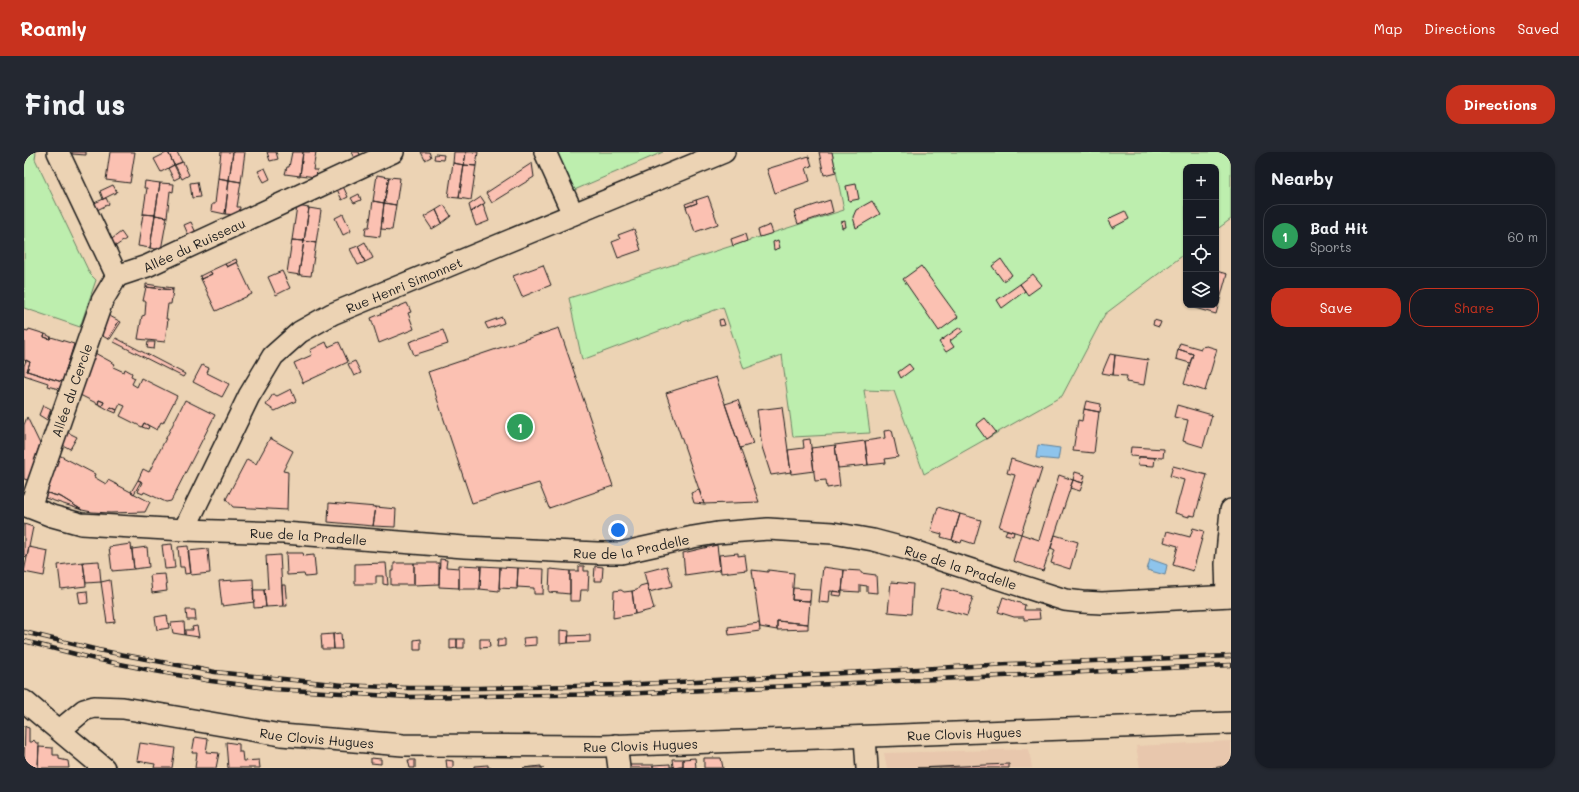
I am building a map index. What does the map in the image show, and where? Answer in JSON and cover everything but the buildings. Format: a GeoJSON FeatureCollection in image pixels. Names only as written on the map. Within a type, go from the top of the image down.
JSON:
{"type":"FeatureCollection","features":[{"type":"Feature","properties":{"kind":"street"},"geometry":{"type":"LineString","coordinates":[[58,152],[117,276]]}},
{"type":"Feature","properties":{"kind":"street","name":"Allée du Ruisseau"},"geometry":{"type":"LineString","coordinates":[[117,276],[147,266],[393,152]]}},
{"type":"Feature","properties":{"kind":"street"},"geometry":{"type":"LineString","coordinates":[[545,152],[573,214]]}},
{"type":"Feature","properties":{"kind":"street","name":"Rue Henri Simonnet"},"geometry":{"type":"LineString","coordinates":[[184,530],[249,396],[273,356],[300,332],[332,314],[724,152]]}},
{"type":"Feature","properties":{"kind":"street","name":"Allée du Cercle"},"geometry":{"type":"LineString","coordinates":[[27,506],[102,301],[117,276]]}},
{"type":"Feature","properties":{"kind":"street","name":"Rue de la Pradelle"},"geometry":{"type":"LineString","coordinates":[[27,506],[52,516],[81,524],[184,530],[284,533],[464,547],[597,553],[621,553],[717,533],[768,529],[833,533],[873,540],[907,549],[1050,596],[1071,601],[1102,603],[1229,596]]}},
{"type":"Feature","properties":{"kind":"street"},"geometry":{"type":"LineString","coordinates":[[1229,596],[1226,564],[1231,510]]}},
{"type":"Feature","properties":{"kind":"street"},"geometry":{"type":"LineString","coordinates":[[24,701],[104,768]]}},
{"type":"Feature","properties":{"kind":"street","name":"Rue Clovis Hugues"},"geometry":{"type":"LineString","coordinates":[[60,730],[84,710],[94,707],[123,708],[281,735],[403,745],[616,745],[1231,723]]}},
{"type":"Feature","properties":{"kind":"street"},"geometry":{"type":"LineString","coordinates":[[865,737],[867,768]]}},
{"type":"Feature","properties":{"kind":"street"},"geometry":{"type":"LineString","coordinates":[[616,745],[619,768]]}},
{"type":"Feature","properties":{"kind":"shaded area"},"geometry":{"type":"Polygon","coordinates":[[[1231,741],[1231,768],[1140,768],[1136,746],[1231,741]]]}},
{"type":"Feature","properties":{"kind":"shaded area"},"geometry":{"type":"Polygon","coordinates":[[[1029,749],[1032,768],[887,768],[884,753],[1029,749]]]}},
{"type":"Feature","properties":{"kind":"green space"},"geometry":{"type":"Polygon","coordinates":[[[36,152],[35,159],[90,274],[96,280],[80,327],[24,308],[24,153],[36,152]]]}},
{"type":"Feature","properties":{"kind":"green space"},"geometry":{"type":"Polygon","coordinates":[[[554,152],[663,152],[572,191],[554,152]]]}},
{"type":"Feature","properties":{"kind":"green space"},"geometry":{"type":"Polygon","coordinates":[[[832,152],[1231,152],[1231,219],[1219,228],[1219,164],[1183,164],[1183,255],[1105,314],[1062,396],[924,474],[894,391],[864,390],[870,433],[793,437],[782,355],[744,369],[723,307],[582,360],[569,298],[844,210],[832,152]]]}},
{"type":"Feature","properties":{"kind":"water"},"geometry":{"type":"Polygon","coordinates":[[[1038,445],[1060,448],[1058,460],[1036,458],[1038,445]]]}},
{"type":"Feature","properties":{"kind":"water"},"geometry":{"type":"Polygon","coordinates":[[[1150,559],[1167,565],[1165,575],[1147,570],[1150,559]]]}},
{"type":"Feature","properties":{"kind":"railway"},"geometry":{"type":"LineString","coordinates":[[24,632],[98,650],[215,672],[343,685],[408,688],[623,685],[1009,664],[1231,656]]}},
{"type":"Feature","properties":{"kind":"railway"},"geometry":{"type":"LineString","coordinates":[[24,641],[95,659],[211,681],[274,689],[408,697],[622,694],[1231,665]]}},
{"type":"Feature","properties":{"kind":"place","name":"Bad Hit"},"geometry":{"type":"Point","coordinates":[520,427]}}]}
